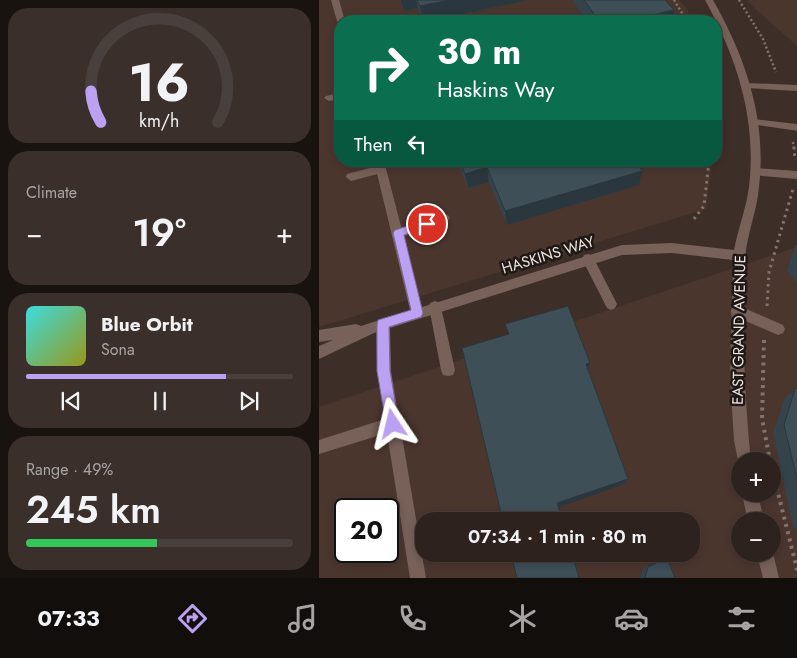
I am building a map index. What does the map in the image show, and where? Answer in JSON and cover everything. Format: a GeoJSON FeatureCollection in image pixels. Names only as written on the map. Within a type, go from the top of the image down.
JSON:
{"type":"FeatureCollection","features":[{"type":"Feature","properties":{"kind":"street"},"geometry":{"type":"LineString","coordinates":[[335,0],[339,15]]}},
{"type":"Feature","properties":{"kind":"street","name":"EAST GRAND AVENUE"},"geometry":{"type":"LineString","coordinates":[[709,0],[717,15]]}},
{"type":"Feature","properties":{"kind":"street","name":"EAST GRAND AVENUE"},"geometry":{"type":"LineString","coordinates":[[722,24],[729,37],[747,86],[754,122],[755,172],[752,196],[739,256],[737,311],[735,382],[738,425],[742,452]]}},
{"type":"Feature","properties":{"kind":"street"},"geometry":{"type":"LineString","coordinates":[[747,86],[797,88]]}},
{"type":"Feature","properties":{"kind":"street"},"geometry":{"type":"LineString","coordinates":[[329,98],[334,97]]}},
{"type":"Feature","properties":{"kind":"street"},"geometry":{"type":"LineString","coordinates":[[754,122],[794,127]]}},
{"type":"Feature","properties":{"kind":"street"},"geometry":{"type":"LineString","coordinates":[[351,177],[375,167]]}},
{"type":"Feature","properties":{"kind":"street"},"geometry":{"type":"LineString","coordinates":[[381,167],[399,233],[417,313]]}},
{"type":"Feature","properties":{"kind":"street"},"geometry":{"type":"LineString","coordinates":[[755,172],[796,175]]}},
{"type":"Feature","properties":{"kind":"street"},"geometry":{"type":"LineString","coordinates":[[399,233],[444,218]]}},
{"type":"Feature","properties":{"kind":"street","name":"HASKINS WAY"},"geometry":{"type":"LineString","coordinates":[[319,353],[377,326],[622,250],[648,247],[696,250],[739,256]]}},
{"type":"Feature","properties":{"kind":"street"},"geometry":{"type":"LineString","coordinates":[[588,259],[611,304]]}},
{"type":"Feature","properties":{"kind":"street"},"geometry":{"type":"LineString","coordinates":[[435,307],[449,370]]}},
{"type":"Feature","properties":{"kind":"street"},"geometry":{"type":"LineString","coordinates":[[737,311],[778,329]]}},
{"type":"Feature","properties":{"kind":"street"},"geometry":{"type":"LineString","coordinates":[[377,326],[419,578]]}},
{"type":"Feature","properties":{"kind":"street","name":"HASKINS WAY"},"geometry":{"type":"LineString","coordinates":[[319,336],[377,326]]}},
{"type":"Feature","properties":{"kind":"street"},"geometry":{"type":"LineString","coordinates":[[319,447],[393,424]]}},
{"type":"Feature","properties":{"kind":"street"},"geometry":{"type":"LineString","coordinates":[[767,562],[771,578]]}},
{"type":"Feature","properties":{"kind":"path"},"geometry":{"type":"LineString","coordinates":[[674,0],[683,15]]}},
{"type":"Feature","properties":{"kind":"path"},"geometry":{"type":"LineString","coordinates":[[739,0],[763,39],[779,79]]}},
{"type":"Feature","properties":{"kind":"path"},"geometry":{"type":"LineString","coordinates":[[768,452],[762,418],[765,324],[769,272],[796,175],[794,127]]}},
{"type":"Feature","properties":{"kind":"path"},"geometry":{"type":"LineString","coordinates":[[694,219],[704,206],[708,167]]}},
{"type":"Feature","properties":{"kind":"path"},"geometry":{"type":"LineString","coordinates":[[780,502],[797,573]]}},
{"type":"Feature","properties":{"kind":"shaded area"},"geometry":{"type":"Polygon","coordinates":[[[319,0],[679,0],[687,9],[690,15],[334,15],[334,167],[711,167],[706,209],[319,327],[319,0]]]}},
{"type":"Feature","properties":{"kind":"shaded area"},"geometry":{"type":"Polygon","coordinates":[[[747,0],[797,0],[797,46],[760,13],[747,0]]]}},
{"type":"Feature","properties":{"kind":"shaded area"},"geometry":{"type":"Polygon","coordinates":[[[797,247],[797,578],[319,578],[319,407],[797,247]]]}},
{"type":"Feature","properties":{"kind":"building"},"geometry":{"type":"Polygon","coordinates":[[[417,0],[450,0],[420,6],[417,0]]]}},
{"type":"Feature","properties":{"kind":"building"},"geometry":{"type":"Polygon","coordinates":[[[584,0],[665,0],[674,10],[652,15],[595,15],[584,0]]]}},
{"type":"Feature","properties":{"kind":"building"},"geometry":{"type":"Polygon","coordinates":[[[462,167],[487,167],[465,174],[462,167]]]}},
{"type":"Feature","properties":{"kind":"building"},"geometry":{"type":"Polygon","coordinates":[[[487,167],[640,167],[642,171],[505,211],[487,167]]]}},
{"type":"Feature","properties":{"kind":"building"},"geometry":{"type":"Polygon","coordinates":[[[568,306],[590,363],[586,364],[628,479],[557,503],[560,512],[501,512],[462,348],[509,334],[505,324],[568,306]]]}},
{"type":"Feature","properties":{"kind":"building"},"geometry":{"type":"Polygon","coordinates":[[[798,388],[798,483],[784,425],[795,389],[798,388]]]}},
{"type":"Feature","properties":{"kind":"building"},"geometry":{"type":"Polygon","coordinates":[[[513,562],[574,562],[579,578],[517,578],[513,562]]]}},
{"type":"Feature","properties":{"kind":"building"},"geometry":{"type":"Polygon","coordinates":[[[659,562],[669,562],[675,578],[645,578],[648,567],[659,562]]]}},
{"type":"Feature","properties":{"kind":"route"},"geometry":{"type":"LineString","coordinates":[[393,424],[384,371],[383,324],[417,313],[399,233],[427,224]]}}]}
